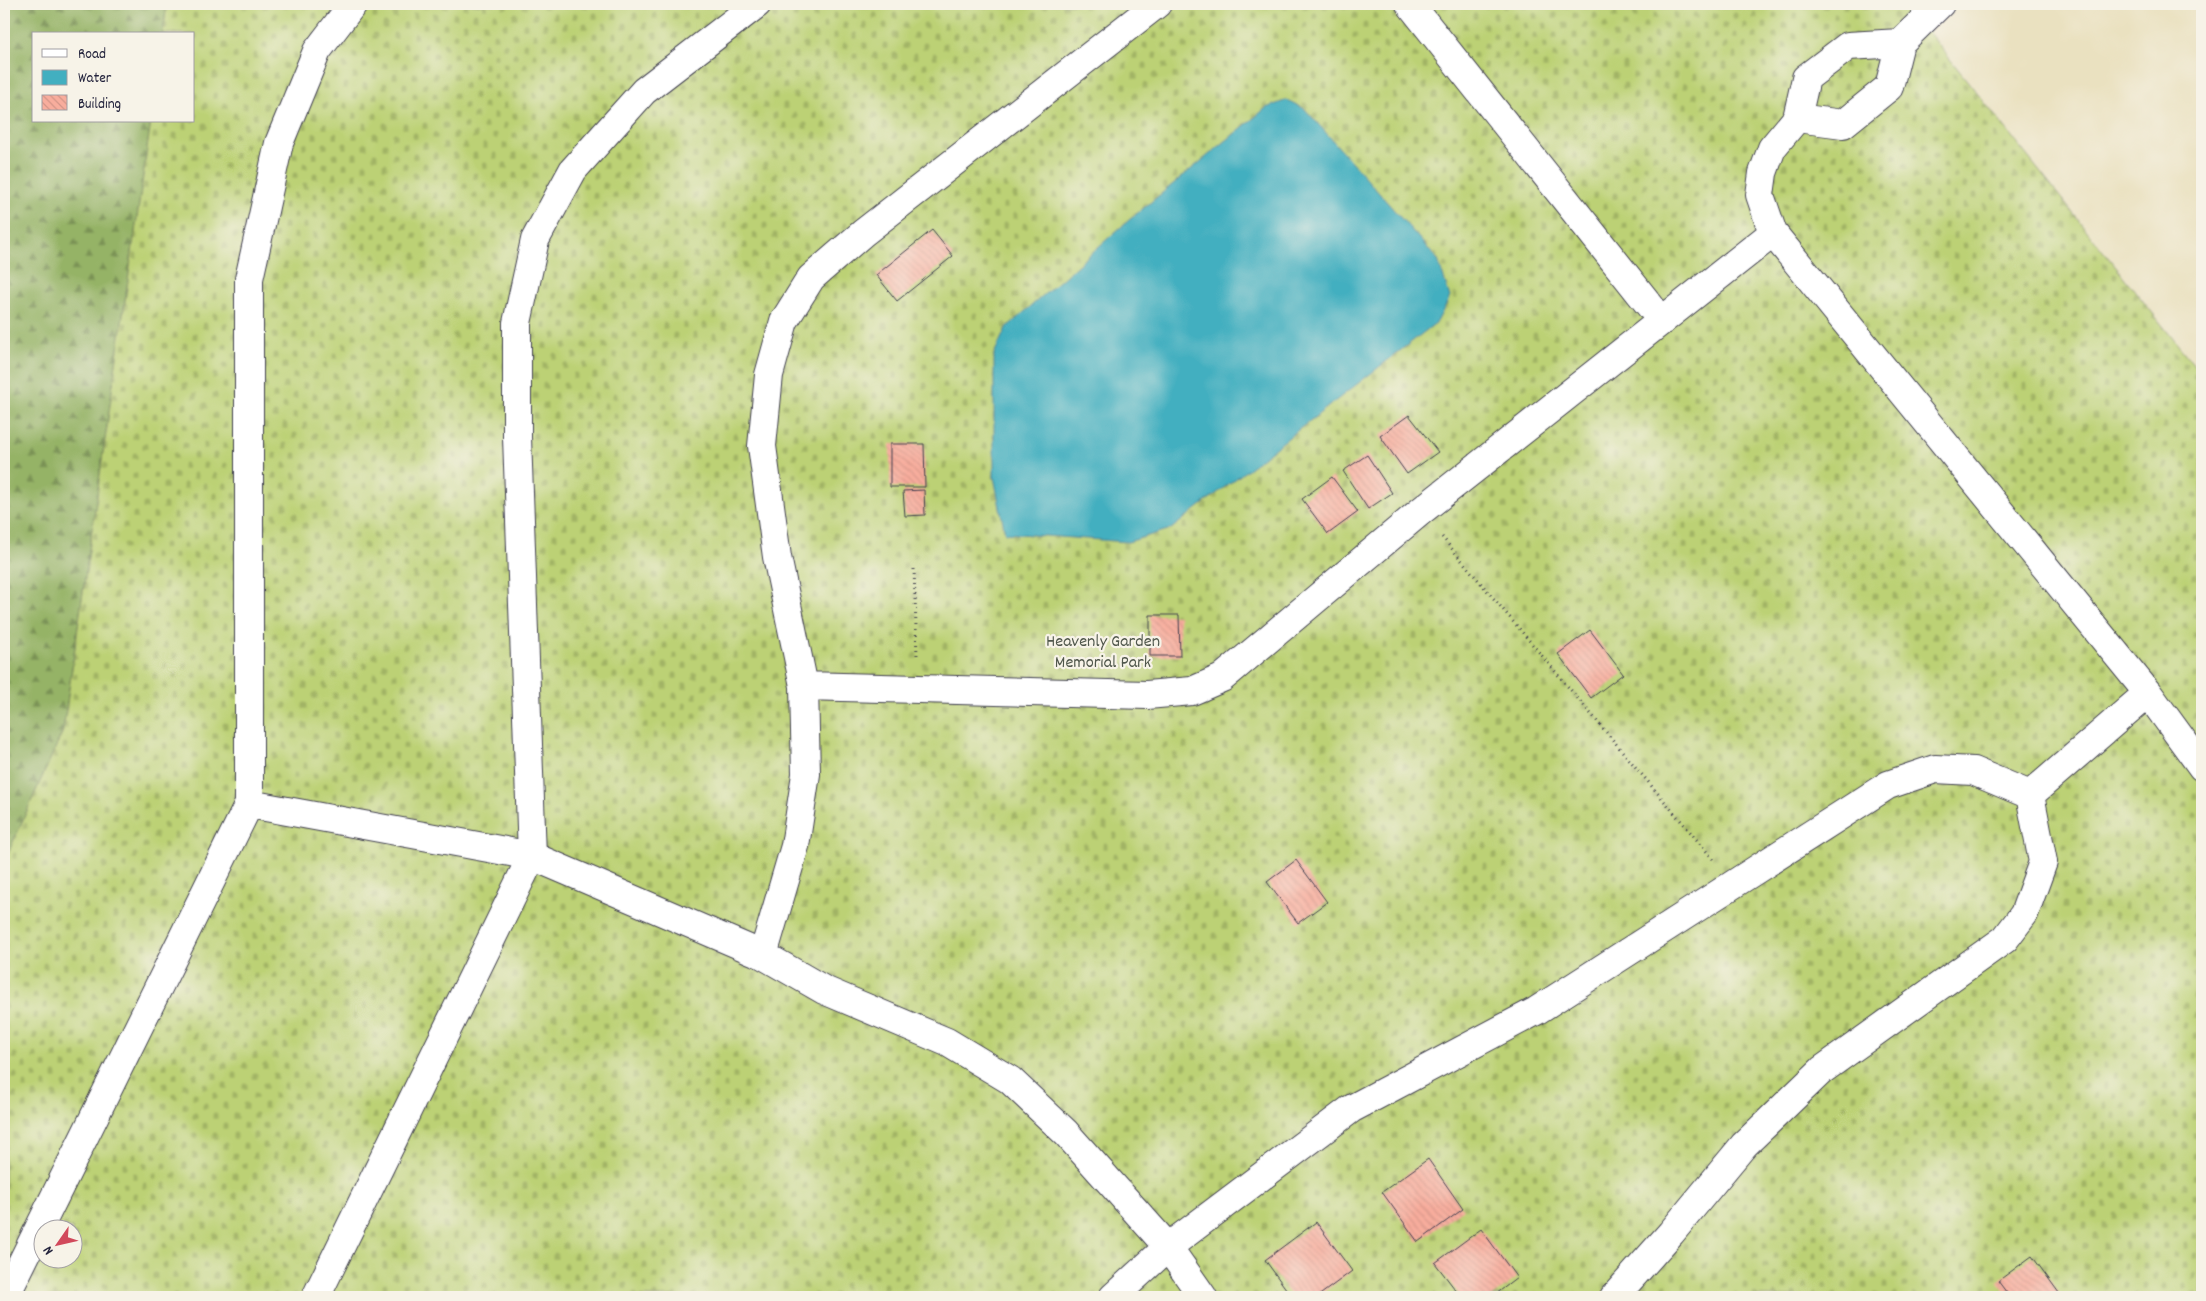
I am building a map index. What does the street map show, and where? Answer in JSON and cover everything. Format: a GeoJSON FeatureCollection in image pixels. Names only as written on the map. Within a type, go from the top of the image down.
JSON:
{"type":"FeatureCollection","features":[{"type":"Feature","properties":{"kind":"lane"},"geometry":{"type":"LineString","coordinates":[[5,1297],[249,804],[249,279],[278,143],[317,51],[354,4]]}},
{"type":"Feature","properties":{"kind":"lane"},"geometry":{"type":"LineString","coordinates":[[316,1297],[532,856],[517,437],[517,323],[535,240],[573,170],[644,91],[758,4]]}},
{"type":"Feature","properties":{"kind":"lane"},"geometry":{"type":"LineString","coordinates":[[764,955],[796,837],[806,774],[804,686],[777,557],[762,446],[769,375],[784,321],[811,278],[863,233],[1157,4]]}},
{"type":"Feature","properties":{"kind":"lane"},"geometry":{"type":"LineString","coordinates":[[1410,4],[1662,321]]}},
{"type":"Feature","properties":{"kind":"lane"},"geometry":{"type":"LineString","coordinates":[[1797,118],[1843,124],[1889,87],[1900,43],[1940,4]]}},
{"type":"Feature","properties":{"kind":"lane"},"geometry":{"type":"LineString","coordinates":[[1900,43],[1848,46],[1806,78],[1797,118],[1772,148],[1763,173],[1760,195],[1772,233],[2148,693],[2202,767]]}},
{"type":"Feature","properties":{"kind":"lane"},"geometry":{"type":"LineString","coordinates":[[804,686],[1147,695],[1192,691],[1222,678],[1421,512],[1772,233]]}},
{"type":"Feature","properties":{"kind":"lane"},"geometry":{"type":"LineString","coordinates":[[2030,795],[2148,693]]}},
{"type":"Feature","properties":{"kind":"lane"},"geometry":{"type":"LineString","coordinates":[[1113,1297],[1168,1247],[1351,1109],[1536,1011],[1888,785],[1935,769],[1972,771],[2030,795]]}},
{"type":"Feature","properties":{"kind":"lane"},"geometry":{"type":"LineString","coordinates":[[1614,1297],[1744,1146],[1822,1070],[2005,939],[2024,914],[2043,862],[2030,795]]}},
{"type":"Feature","properties":{"kind":"lane"},"geometry":{"type":"LineString","coordinates":[[249,804],[532,856],[764,955],[824,990],[948,1042],[1010,1080],[1066,1132],[1168,1247],[1203,1297]]}},
{"type":"Feature","properties":{"kind":"path"},"geometry":{"type":"LineString","coordinates":[[1421,512],[1734,885]]}},
{"type":"Feature","properties":{"kind":"path"},"geometry":{"type":"LineString","coordinates":[[914,569],[918,689]]}},
{"type":"Feature","properties":{"kind":"green space"},"geometry":{"type":"Polygon","coordinates":[[[4,4],[167,4],[163,32],[32,32],[32,122],[151,122],[63,731],[4,862],[4,4]]]}},
{"type":"Feature","properties":{"kind":"green space","name":"Heavenly Garden Memorial Park"},"geometry":{"type":"Polygon","coordinates":[[[167,4],[1906,4],[2202,375],[2202,1297],[4,1297],[4,862],[63,731],[151,122],[195,122],[195,32],[163,32],[167,4]]]}},
{"type":"Feature","properties":{"kind":"water"},"geometry":{"type":"Polygon","coordinates":[[[1287,100],[1305,109],[1438,260],[1450,297],[1437,322],[1171,529],[1128,542],[1005,533],[994,477],[994,354],[1006,328],[1129,220],[1266,108],[1287,100]]]}},
{"type":"Feature","properties":{"kind":"building"},"geometry":{"type":"Polygon","coordinates":[[[932,230],[953,256],[897,301],[876,275],[932,230]]]}},
{"type":"Feature","properties":{"kind":"building"},"geometry":{"type":"Polygon","coordinates":[[[1409,415],[1438,452],[1407,474],[1380,436],[1409,415]]]}},
{"type":"Feature","properties":{"kind":"building"},"geometry":{"type":"Polygon","coordinates":[[[890,444],[924,444],[925,487],[890,487],[890,444]]]}},
{"type":"Feature","properties":{"kind":"building"},"geometry":{"type":"Polygon","coordinates":[[[1367,455],[1392,493],[1368,509],[1343,471],[1367,455]]]}},
{"type":"Feature","properties":{"kind":"building"},"geometry":{"type":"Polygon","coordinates":[[[1332,477],[1358,512],[1328,534],[1302,499],[1332,477]]]}},
{"type":"Feature","properties":{"kind":"building"},"geometry":{"type":"Polygon","coordinates":[[[924,490],[925,515],[905,516],[903,491],[924,490]]]}},
{"type":"Feature","properties":{"kind":"building"},"geometry":{"type":"Polygon","coordinates":[[[1150,615],[1179,615],[1180,656],[1150,656],[1150,615]]]}},
{"type":"Feature","properties":{"kind":"building"},"geometry":{"type":"Polygon","coordinates":[[[1590,630],[1623,674],[1591,698],[1558,654],[1590,630]]]}},
{"type":"Feature","properties":{"kind":"building"},"geometry":{"type":"Polygon","coordinates":[[[1296,860],[1327,902],[1298,923],[1267,882],[1296,860]]]}},
{"type":"Feature","properties":{"kind":"building"},"geometry":{"type":"Polygon","coordinates":[[[1428,1159],[1463,1209],[1418,1242],[1382,1192],[1428,1159]]]}},
{"type":"Feature","properties":{"kind":"building"},"geometry":{"type":"Polygon","coordinates":[[[1316,1222],[1352,1271],[1317,1297],[1292,1297],[1265,1260],[1316,1222]]]}},
{"type":"Feature","properties":{"kind":"building"},"geometry":{"type":"Polygon","coordinates":[[[1481,1229],[1517,1278],[1492,1297],[1461,1297],[1435,1263],[1481,1229]]]}},
{"type":"Feature","properties":{"kind":"building"},"geometry":{"type":"Polygon","coordinates":[[[2032,1256],[2062,1297],[2010,1297],[1998,1281],[2032,1256]]]}}]}
